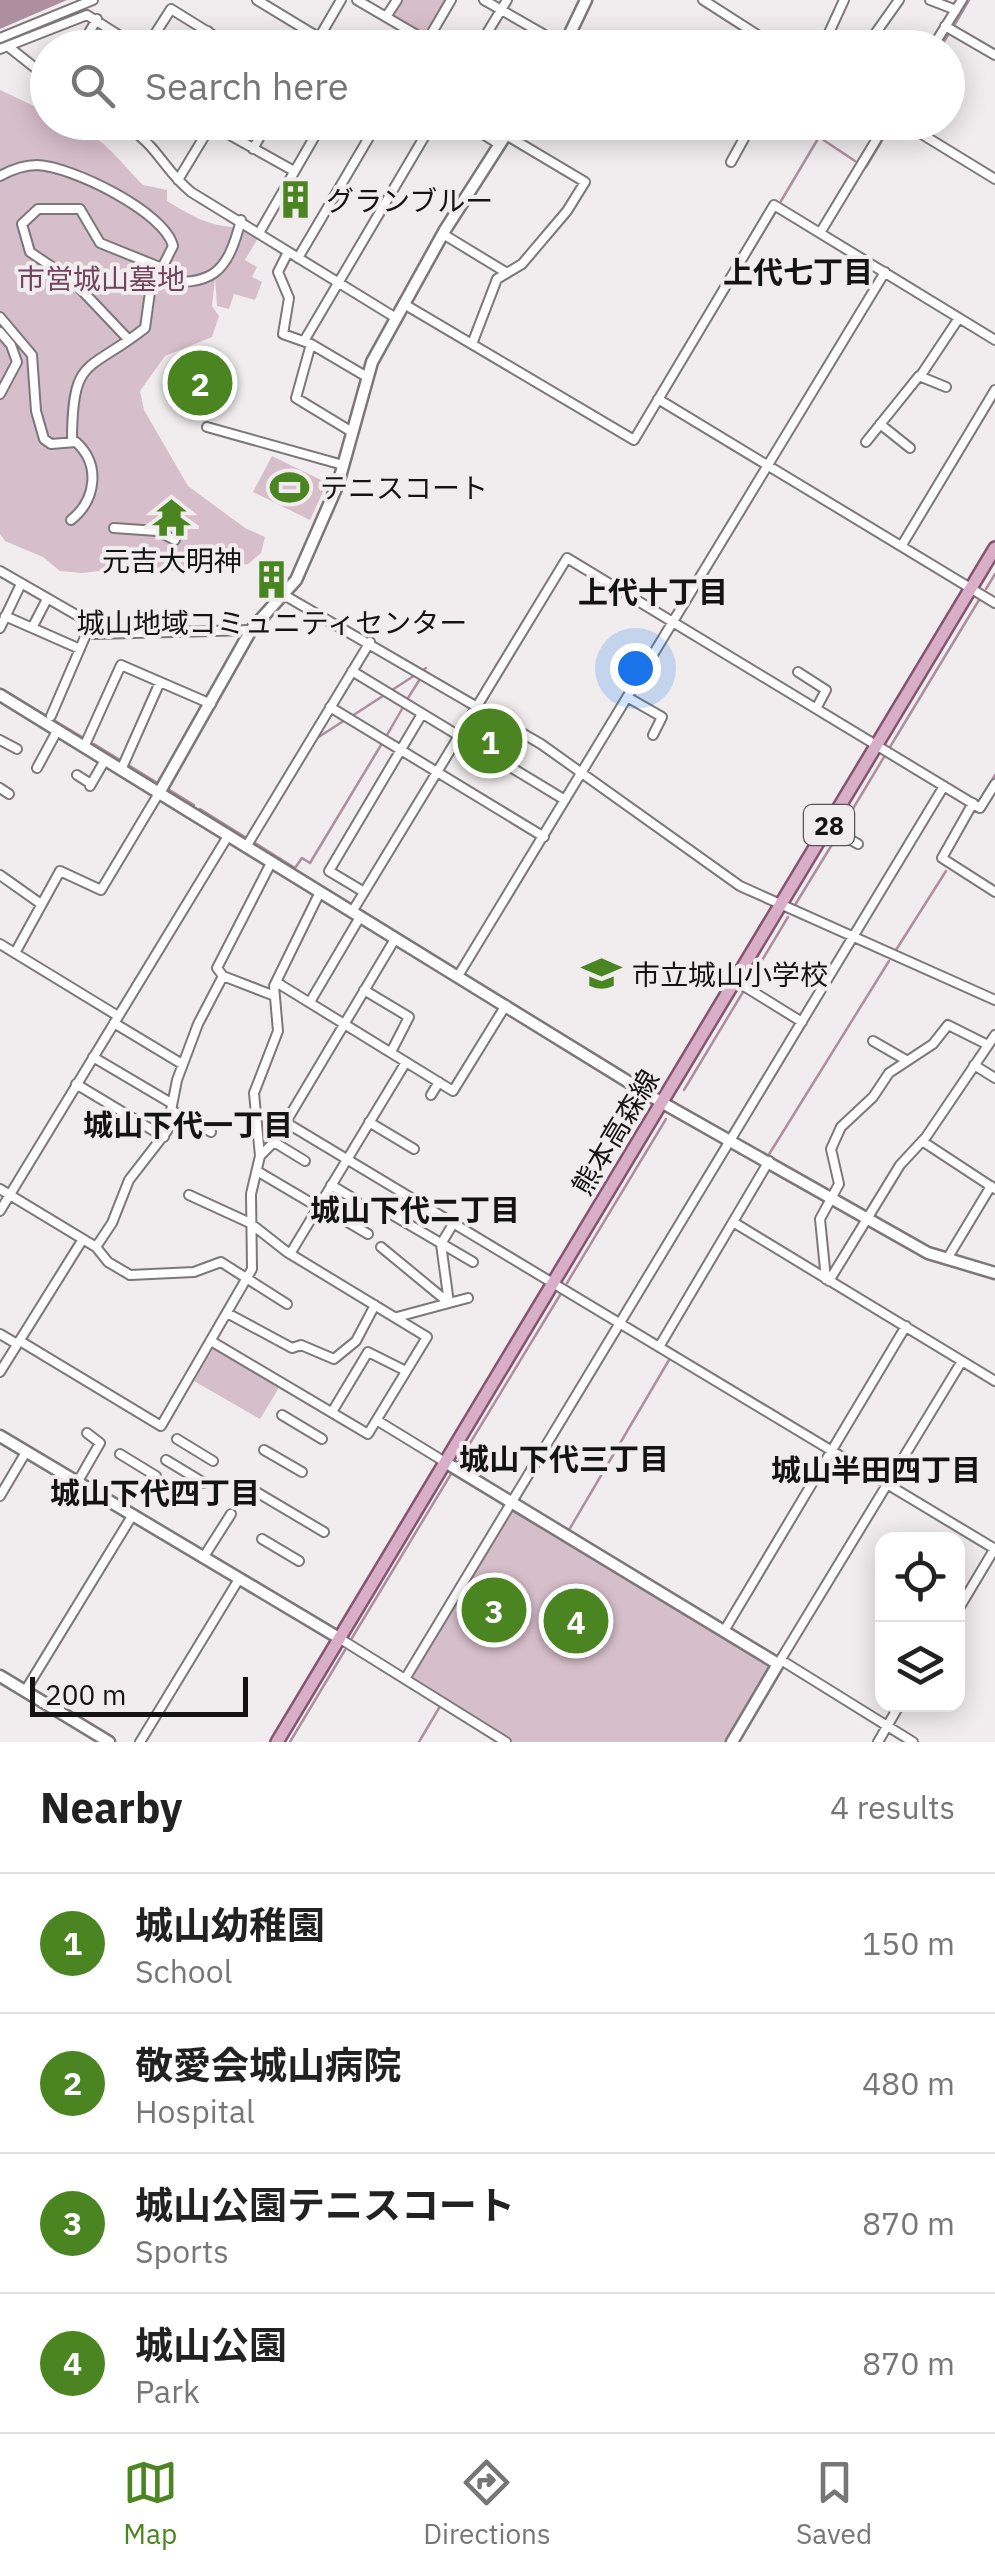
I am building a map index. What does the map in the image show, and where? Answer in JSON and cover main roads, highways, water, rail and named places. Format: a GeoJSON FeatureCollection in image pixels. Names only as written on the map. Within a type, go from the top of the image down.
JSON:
{"type":"FeatureCollection","features":[{"type":"Feature","properties":{"kind":"main road","name":"熊本高森線"},"geometry":{"type":"LineString","coordinates":[[278,1742],[995,548]]}},
{"type":"Feature","properties":{"kind":"waterway"},"geometry":{"type":"LineString","coordinates":[[955,24],[969,0]]}},
{"type":"Feature","properties":{"kind":"waterway"},"geometry":{"type":"LineString","coordinates":[[781,201],[817,140]]}},
{"type":"Feature","properties":{"kind":"waterway"},"geometry":{"type":"LineString","coordinates":[[824,140],[855,161]]}},
{"type":"Feature","properties":{"kind":"waterway"},"geometry":{"type":"LineString","coordinates":[[866,167],[882,140]]}},
{"type":"Feature","properties":{"kind":"waterway"},"geometry":{"type":"LineString","coordinates":[[665,395],[775,213]]}},
{"type":"Feature","properties":{"kind":"waterway"},"geometry":{"type":"LineString","coordinates":[[396,330],[407,311],[522,378]]}},
{"type":"Feature","properties":{"kind":"waterway"},"geometry":{"type":"LineString","coordinates":[[531,384],[560,401]]}},
{"type":"Feature","properties":{"kind":"waterway"},"geometry":{"type":"LineString","coordinates":[[360,423],[368,396]]}},
{"type":"Feature","properties":{"kind":"waterway"},"geometry":{"type":"LineString","coordinates":[[648,423],[658,407]]}},
{"type":"Feature","properties":{"kind":"waterway"},"geometry":{"type":"LineString","coordinates":[[986,589],[995,574]]}},
{"type":"Feature","properties":{"kind":"waterway"},"geometry":{"type":"LineString","coordinates":[[890,747],[979,600]]}},
{"type":"Feature","properties":{"kind":"waterway"},"geometry":{"type":"LineString","coordinates":[[352,716],[426,668]]}},
{"type":"Feature","properties":{"kind":"waterway"},"geometry":{"type":"LineString","coordinates":[[408,698],[420,679]]}},
{"type":"Feature","properties":{"kind":"waterway"},"geometry":{"type":"LineString","coordinates":[[10,694],[82,737]]}},
{"type":"Feature","properties":{"kind":"waterway"},"geometry":{"type":"LineString","coordinates":[[387,735],[402,709]]}},
{"type":"Feature","properties":{"kind":"waterway"},"geometry":{"type":"LineString","coordinates":[[314,740],[345,720]]}},
{"type":"Feature","properties":{"kind":"waterway"},"geometry":{"type":"LineString","coordinates":[[94,744],[156,782]]}},
{"type":"Feature","properties":{"kind":"waterway"},"geometry":{"type":"LineString","coordinates":[[255,843],[295,868],[302,858],[310,863],[381,745]]}},
{"type":"Feature","properties":{"kind":"waterway"},"geometry":{"type":"LineString","coordinates":[[842,827],[884,757]]}},
{"type":"Feature","properties":{"kind":"waterway"},"geometry":{"type":"LineString","coordinates":[[979,802],[995,775]]}},
{"type":"Feature","properties":{"kind":"waterway"},"geometry":{"type":"LineString","coordinates":[[168,789],[194,805]]}},
{"type":"Feature","properties":{"kind":"waterway"},"geometry":{"type":"LineString","coordinates":[[200,809],[245,837]]}},
{"type":"Feature","properties":{"kind":"waterway"},"geometry":{"type":"LineString","coordinates":[[947,858],[973,812]]}},
{"type":"Feature","properties":{"kind":"waterway"},"geometry":{"type":"LineString","coordinates":[[795,905],[836,838]]}},
{"type":"Feature","properties":{"kind":"waterway"},"geometry":{"type":"LineString","coordinates":[[896,950],[946,871]]}},
{"type":"Feature","properties":{"kind":"waterway"},"geometry":{"type":"LineString","coordinates":[[749,982],[788,917]]}},
{"type":"Feature","properties":{"kind":"waterway"},"geometry":{"type":"LineString","coordinates":[[768,1156],[889,961]]}},
{"type":"Feature","properties":{"kind":"waterway"},"geometry":{"type":"LineString","coordinates":[[684,1090],[743,992]]}},
{"type":"Feature","properties":{"kind":"waterway"},"geometry":{"type":"LineString","coordinates":[[567,1283],[666,1119]]}},
{"type":"Feature","properties":{"kind":"waterway"},"geometry":{"type":"LineString","coordinates":[[458,1463],[560,1295]]}},
{"type":"Feature","properties":{"kind":"waterway"},"geometry":{"type":"LineString","coordinates":[[569,1530],[669,1360]]}},
{"type":"Feature","properties":{"kind":"waterway"},"geometry":{"type":"LineString","coordinates":[[352,1638],[451,1474]]}},
{"type":"Feature","properties":{"kind":"waterway"},"geometry":{"type":"LineString","coordinates":[[507,1518],[511,1510],[563,1540]]}},
{"type":"Feature","properties":{"kind":"waterway"},"geometry":{"type":"LineString","coordinates":[[290,1742],[345,1650]]}},
{"type":"Feature","properties":{"kind":"waterway"},"geometry":{"type":"LineString","coordinates":[[419,1742],[439,1708]]}},
{"type":"Feature","properties":{"kind":"place","name":"グランブルー"},"geometry":{"type":"Point","coordinates":[296,200]}},
{"type":"Feature","properties":{"kind":"place","name":"敬愛会城山病院"},"geometry":{"type":"Point","coordinates":[200,383]}},
{"type":"Feature","properties":{"kind":"place","name":"テニスコート"},"geometry":{"type":"Point","coordinates":[290,487]}},
{"type":"Feature","properties":{"kind":"place","name":"元吉大明神"},"geometry":{"type":"Point","coordinates":[172,518]}},
{"type":"Feature","properties":{"kind":"place","name":"城山地域コミュニティセンター"},"geometry":{"type":"Point","coordinates":[272,579]}},
{"type":"Feature","properties":{"kind":"place","name":"城山幼稚園"},"geometry":{"type":"Point","coordinates":[490,741]}},
{"type":"Feature","properties":{"kind":"place","name":"市立城山小学校"},"geometry":{"type":"Point","coordinates":[602,974]}},
{"type":"Feature","properties":{"kind":"place","name":"城山公園テニスコート"},"geometry":{"type":"Point","coordinates":[494,1610]}},
{"type":"Feature","properties":{"kind":"place","name":"城山公園"},"geometry":{"type":"Point","coordinates":[576,1621]}},
{"type":"Feature","properties":{"kind":"district","name":"上代七丁目"},"geometry":{"type":"Point","coordinates":[798,271]}},
{"type":"Feature","properties":{"kind":"district","name":"上代十丁目"},"geometry":{"type":"Point","coordinates":[653,591]}},
{"type":"Feature","properties":{"kind":"district","name":"城山下代一丁目"},"geometry":{"type":"Point","coordinates":[188,1124]}},
{"type":"Feature","properties":{"kind":"district","name":"城山下代二丁目"},"geometry":{"type":"Point","coordinates":[415,1209]}},
{"type":"Feature","properties":{"kind":"district","name":"城山下代三丁目"},"geometry":{"type":"Point","coordinates":[564,1458]}},
{"type":"Feature","properties":{"kind":"district","name":"城山半田四丁目"},"geometry":{"type":"Point","coordinates":[876,1469]}},
{"type":"Feature","properties":{"kind":"district","name":"城山下代四丁目"},"geometry":{"type":"Point","coordinates":[155,1492]}},
{"type":"Feature","properties":{"kind":"park label","name":"市営城山墓地"},"geometry":{"type":"Point","coordinates":[101,278]}}]}
